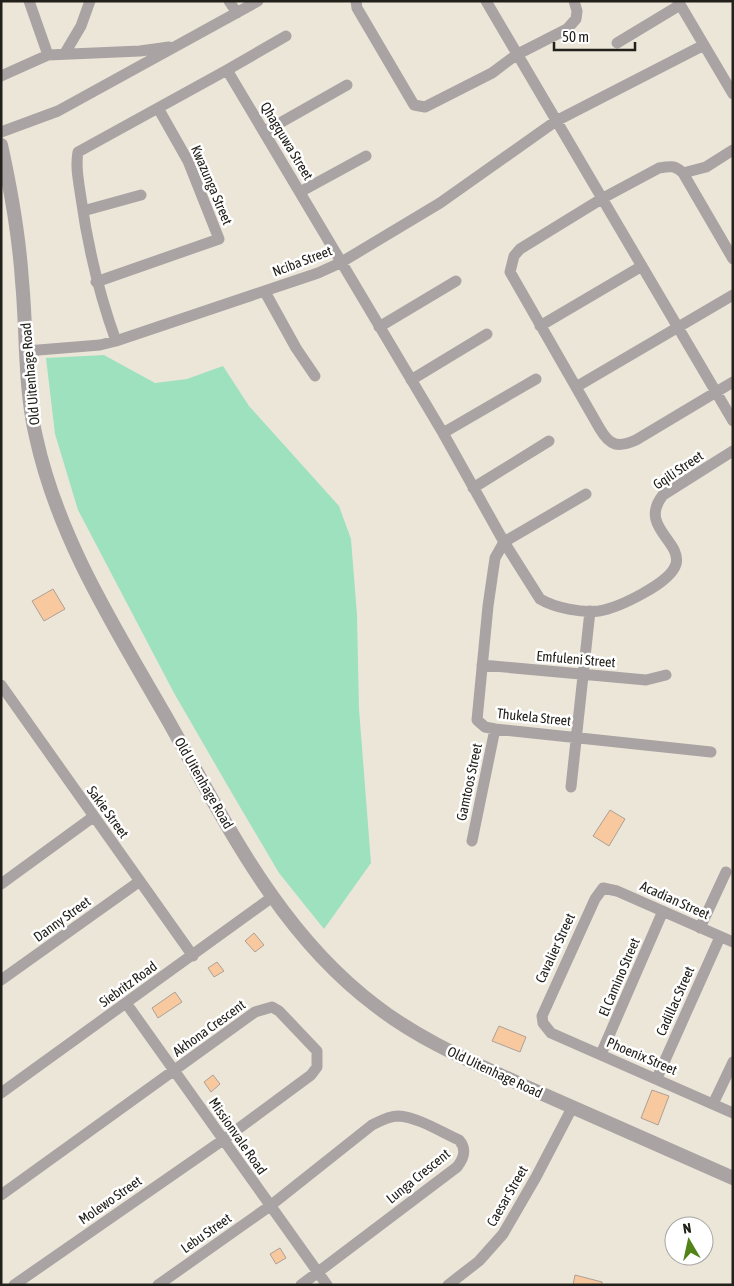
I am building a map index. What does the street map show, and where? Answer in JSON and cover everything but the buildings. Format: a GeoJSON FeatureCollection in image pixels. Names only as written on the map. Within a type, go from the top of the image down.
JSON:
{"type":"FeatureCollection","features":[{"type":"Feature","properties":{"kind":"street"},"geometry":{"type":"LineString","coordinates":[[29,1],[48,55]]}},
{"type":"Feature","properties":{"kind":"street"},"geometry":{"type":"LineString","coordinates":[[64,53],[81,26],[90,1]]}},
{"type":"Feature","properties":{"kind":"street"},"geometry":{"type":"LineString","coordinates":[[229,1],[237,13]]}},
{"type":"Feature","properties":{"kind":"street"},"geometry":{"type":"LineString","coordinates":[[1,132],[58,111],[258,1]]}},
{"type":"Feature","properties":{"kind":"street"},"geometry":{"type":"LineString","coordinates":[[356,1],[357,8],[414,105],[425,107],[492,73],[516,56],[567,28],[576,19],[577,11],[574,1]]}},
{"type":"Feature","properties":{"kind":"street"},"geometry":{"type":"LineString","coordinates":[[486,1],[516,56],[603,198],[678,328],[718,392],[733,421]]}},
{"type":"Feature","properties":{"kind":"street"},"geometry":{"type":"LineString","coordinates":[[617,43],[679,3],[733,94]]}},
{"type":"Feature","properties":{"kind":"street"},"geometry":{"type":"LineString","coordinates":[[116,341],[96,282],[83,211],[77,167],[78,152],[286,36]]}},
{"type":"Feature","properties":{"kind":"street","name":"Nciba Street"},"geometry":{"type":"LineString","coordinates":[[26,351],[100,345],[116,341],[265,292],[340,263],[440,203],[556,121],[704,45]]}},
{"type":"Feature","properties":{"kind":"street"},"geometry":{"type":"LineString","coordinates":[[1,76],[48,55],[140,51],[178,46]]}},
{"type":"Feature","properties":{"kind":"street","name":"Qhagquwa Street"},"geometry":{"type":"LineString","coordinates":[[227,70],[340,263],[443,433],[504,542]]}},
{"type":"Feature","properties":{"kind":"street"},"geometry":{"type":"LineString","coordinates":[[264,132],[346,84]]}},
{"type":"Feature","properties":{"kind":"street","name":"Kwazunga Street"},"geometry":{"type":"LineString","coordinates":[[96,282],[218,239],[196,179],[158,108]]}},
{"type":"Feature","properties":{"kind":"street","name":"Old Uitenhage Road"},"geometry":{"type":"LineString","coordinates":[[1,145],[17,230],[22,280],[29,402],[36,438],[49,485],[70,540],[97,596],[271,898],[319,956],[349,985],[382,1011],[436,1045],[572,1108],[733,1178]]}},
{"type":"Feature","properties":{"kind":"street"},"geometry":{"type":"LineString","coordinates":[[683,173],[706,167],[733,150]]}},
{"type":"Feature","properties":{"kind":"street"},"geometry":{"type":"LineString","coordinates":[[300,192],[366,156]]}},
{"type":"Feature","properties":{"kind":"street"},"geometry":{"type":"LineString","coordinates":[[733,259],[683,173],[677,167],[669,166],[659,168],[603,198],[520,249],[514,256],[510,272],[608,442],[615,446],[625,445],[636,440],[733,382]]}},
{"type":"Feature","properties":{"kind":"street"},"geometry":{"type":"LineString","coordinates":[[83,211],[141,195]]}},
{"type":"Feature","properties":{"kind":"street"},"geometry":{"type":"LineString","coordinates":[[540,326],[642,266]]}},
{"type":"Feature","properties":{"kind":"street"},"geometry":{"type":"LineString","coordinates":[[379,327],[456,282]]}},
{"type":"Feature","properties":{"kind":"street"},"geometry":{"type":"LineString","coordinates":[[265,292],[296,348],[315,376]]}},
{"type":"Feature","properties":{"kind":"street"},"geometry":{"type":"LineString","coordinates":[[576,387],[733,295]]}},
{"type":"Feature","properties":{"kind":"street"},"geometry":{"type":"LineString","coordinates":[[411,380],[487,334]]}},
{"type":"Feature","properties":{"kind":"street"},"geometry":{"type":"LineString","coordinates":[[443,433],[536,379]]}},
{"type":"Feature","properties":{"kind":"street"},"geometry":{"type":"LineString","coordinates":[[473,488],[549,441]]}},
{"type":"Feature","properties":{"kind":"street","name":"Gqili Street"},"geometry":{"type":"LineString","coordinates":[[504,542],[540,599],[547,603],[590,612],[611,608],[638,596],[672,573],[676,563],[676,556],[656,520],[657,502],[663,495],[733,451]]}},
{"type":"Feature","properties":{"kind":"street"},"geometry":{"type":"LineString","coordinates":[[504,542],[586,494]]}},
{"type":"Feature","properties":{"kind":"street","name":"Thukela Street"},"geometry":{"type":"LineString","coordinates":[[504,542],[495,558],[492,569],[477,720],[480,724],[495,729],[711,752]]}},
{"type":"Feature","properties":{"kind":"street"},"geometry":{"type":"LineString","coordinates":[[571,787],[590,612]]}},
{"type":"Feature","properties":{"kind":"street","name":"Emfuleni Street"},"geometry":{"type":"LineString","coordinates":[[482,665],[646,680],[666,675]]}},
{"type":"Feature","properties":{"kind":"street","name":"Sakie Street"},"geometry":{"type":"LineString","coordinates":[[1,685],[192,956]]}},
{"type":"Feature","properties":{"kind":"street","name":"Gamtoos Street"},"geometry":{"type":"LineString","coordinates":[[472,841],[495,729]]}},
{"type":"Feature","properties":{"kind":"street"},"geometry":{"type":"LineString","coordinates":[[1,884],[94,818]]}},
{"type":"Feature","properties":{"kind":"street"},"geometry":{"type":"LineString","coordinates":[[700,928],[726,872]]}},
{"type":"Feature","properties":{"kind":"street","name":"Danny Street"},"geometry":{"type":"LineString","coordinates":[[1,980],[140,881]]}},
{"type":"Feature","properties":{"kind":"street","name":"Acadian Street"},"geometry":{"type":"LineString","coordinates":[[603,888],[617,891],[733,942]]}},
{"type":"Feature","properties":{"kind":"street","name":"Cavalier Street"},"geometry":{"type":"LineString","coordinates":[[543,1023],[544,1008],[595,899],[603,888]]}},
{"type":"Feature","properties":{"kind":"street","name":"Siebritz Road"},"geometry":{"type":"LineString","coordinates":[[1,1093],[271,898]]}},
{"type":"Feature","properties":{"kind":"street","name":"El Camino Street"},"geometry":{"type":"LineString","coordinates":[[601,1054],[663,911]]}},
{"type":"Feature","properties":{"kind":"street","name":"Cadillac Street"},"geometry":{"type":"LineString","coordinates":[[657,1078],[720,937]]}},
{"type":"Feature","properties":{"kind":"street","name":"Missionvale Road"},"geometry":{"type":"LineString","coordinates":[[126,1003],[327,1285]]}},
{"type":"Feature","properties":{"kind":"street","name":"Akhona Crescent"},"geometry":{"type":"LineString","coordinates":[[175,1072],[255,1012],[265,1008],[272,1007],[279,1011],[317,1051],[317,1067],[312,1075],[223,1140]]}},
{"type":"Feature","properties":{"kind":"street","name":"Phoenix Street"},"geometry":{"type":"LineString","coordinates":[[543,1023],[551,1033],[733,1113]]}},
{"type":"Feature","properties":{"kind":"street"},"geometry":{"type":"LineString","coordinates":[[713,1104],[733,1062]]}},
{"type":"Feature","properties":{"kind":"street"},"geometry":{"type":"LineString","coordinates":[[1,1195],[175,1072]]}},
{"type":"Feature","properties":{"kind":"street","name":"Caesar Street"},"geometry":{"type":"LineString","coordinates":[[448,1285],[479,1260],[503,1234],[536,1177],[572,1108]]}},
{"type":"Feature","properties":{"kind":"street","name":"Lunga Crescent"},"geometry":{"type":"LineString","coordinates":[[270,1206],[372,1125],[385,1119],[397,1116],[407,1118],[459,1140],[464,1146],[462,1160],[457,1167],[318,1273]]}},
{"type":"Feature","properties":{"kind":"street","name":"Molewo Street"},"geometry":{"type":"LineString","coordinates":[[14,1285],[223,1140]]}},
{"type":"Feature","properties":{"kind":"street","name":"Lebu Street"},"geometry":{"type":"LineString","coordinates":[[158,1285],[270,1206]]}},
{"type":"Feature","properties":{"kind":"street"},"geometry":{"type":"LineString","coordinates":[[301,1285],[318,1273]]}},
{"type":"Feature","properties":{"kind":"green space"},"geometry":{"type":"Polygon","coordinates":[[[104,355],[155,383],[187,379],[223,366],[249,406],[339,506],[351,539],[357,615],[359,709],[371,863],[324,929],[279,873],[233,795],[174,693],[78,510],[55,434],[46,358],[104,355]]]}}]}
